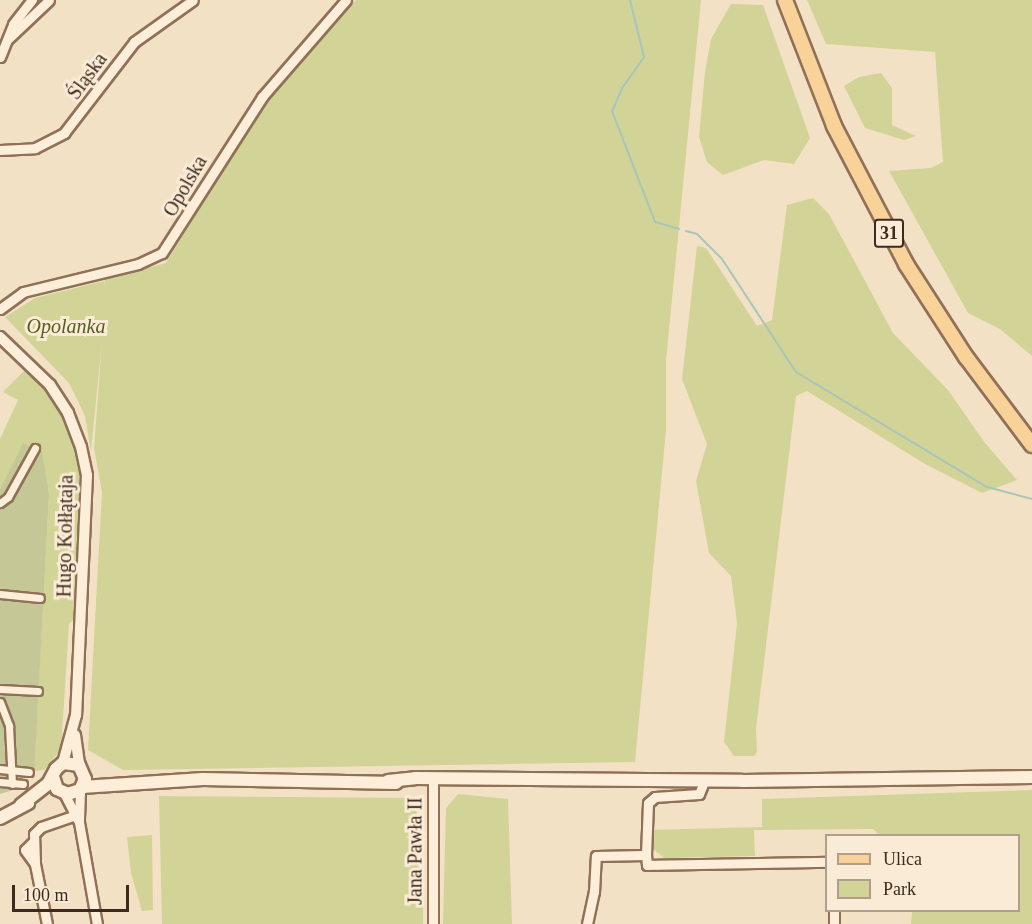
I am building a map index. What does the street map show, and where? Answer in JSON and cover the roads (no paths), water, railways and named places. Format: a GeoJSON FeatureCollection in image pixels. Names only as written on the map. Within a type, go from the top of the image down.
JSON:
{"type":"FeatureCollection","features":[{"type":"Feature","properties":{"kind":"main road","name":"31"},"geometry":{"type":"LineString","coordinates":[[785,0],[834,126],[901,255],[948,330],[1032,445]]}},
{"type":"Feature","properties":{"kind":"main road"},"geometry":{"type":"LineString","coordinates":[[0,818],[21,805],[53,777],[63,763],[123,783]]}},
{"type":"Feature","properties":{"kind":"main road"},"geometry":{"type":"LineString","coordinates":[[81,768],[81,788]]}},
{"type":"Feature","properties":{"kind":"main road"},"geometry":{"type":"LineString","coordinates":[[53,777],[62,792]]}},
{"type":"Feature","properties":{"kind":"main road"},"geometry":{"type":"LineString","coordinates":[[21,805],[62,792],[123,783],[210,786],[234,783],[388,781],[1032,777]]}},
{"type":"Feature","properties":{"kind":"street"},"geometry":{"type":"LineString","coordinates":[[0,57],[13,24],[32,0]]}},
{"type":"Feature","properties":{"kind":"street"},"geometry":{"type":"LineString","coordinates":[[9,39],[49,0]]}},
{"type":"Feature","properties":{"kind":"street","name":"Śląska"},"geometry":{"type":"LineString","coordinates":[[0,150],[35,148],[64,134],[134,42],[193,0]]}},
{"type":"Feature","properties":{"kind":"street","name":"Opolska"},"geometry":{"type":"LineString","coordinates":[[0,309],[23,292],[138,264],[162,253],[262,97],[346,0]]}},
{"type":"Feature","properties":{"kind":"street","name":"Hugo Kołłątaja"},"geometry":{"type":"LineString","coordinates":[[0,337],[50,385],[68,413],[81,447],[87,475],[74,729],[81,768]]}},
{"type":"Feature","properties":{"kind":"street"},"geometry":{"type":"LineString","coordinates":[[0,503],[8,497],[35,448]]}},
{"type":"Feature","properties":{"kind":"street"},"geometry":{"type":"LineString","coordinates":[[0,594],[40,598]]}},
{"type":"Feature","properties":{"kind":"street"},"geometry":{"type":"LineString","coordinates":[[0,689],[38,691]]}},
{"type":"Feature","properties":{"kind":"street"},"geometry":{"type":"LineString","coordinates":[[0,702],[9,726],[12,783]]}},
{"type":"Feature","properties":{"kind":"street","name":"Hugo Kołłątaja"},"geometry":{"type":"LineString","coordinates":[[63,763],[74,729]]}},
{"type":"Feature","properties":{"kind":"street"},"geometry":{"type":"LineString","coordinates":[[0,769],[29,772]]}},
{"type":"Feature","properties":{"kind":"street"},"geometry":{"type":"LineString","coordinates":[[647,860],[648,803],[655,797],[699,794],[705,779]]}},
{"type":"Feature","properties":{"kind":"street","name":"Jana Pawła II"},"geometry":{"type":"LineString","coordinates":[[433,781],[433,924]]}},
{"type":"Feature","properties":{"kind":"street"},"geometry":{"type":"LineString","coordinates":[[0,783],[23,784]]}},
{"type":"Feature","properties":{"kind":"street"},"geometry":{"type":"LineString","coordinates":[[81,788],[77,819],[97,924]]}},
{"type":"Feature","properties":{"kind":"street"},"geometry":{"type":"LineString","coordinates":[[62,792],[77,819]]}},
{"type":"Feature","properties":{"kind":"street"},"geometry":{"type":"LineString","coordinates":[[47,924],[35,864],[25,850],[33,842],[41,827],[77,819]]}},
{"type":"Feature","properties":{"kind":"street"},"geometry":{"type":"LineString","coordinates":[[587,924],[594,892],[596,856],[647,860],[825,862]]}},
{"type":"Feature","properties":{"kind":"waterway"},"geometry":{"type":"LineString","coordinates":[[630,0],[644,57],[622,89],[612,111],[655,222],[679,229]]}},
{"type":"Feature","properties":{"kind":"waterway"},"geometry":{"type":"LineString","coordinates":[[686,231],[697,234],[722,259],[796,372],[987,487],[1032,499]]}},
{"type":"Feature","properties":{"kind":"park label","name":"Opolanka"},"geometry":{"type":"Point","coordinates":[66,326]}}]}
